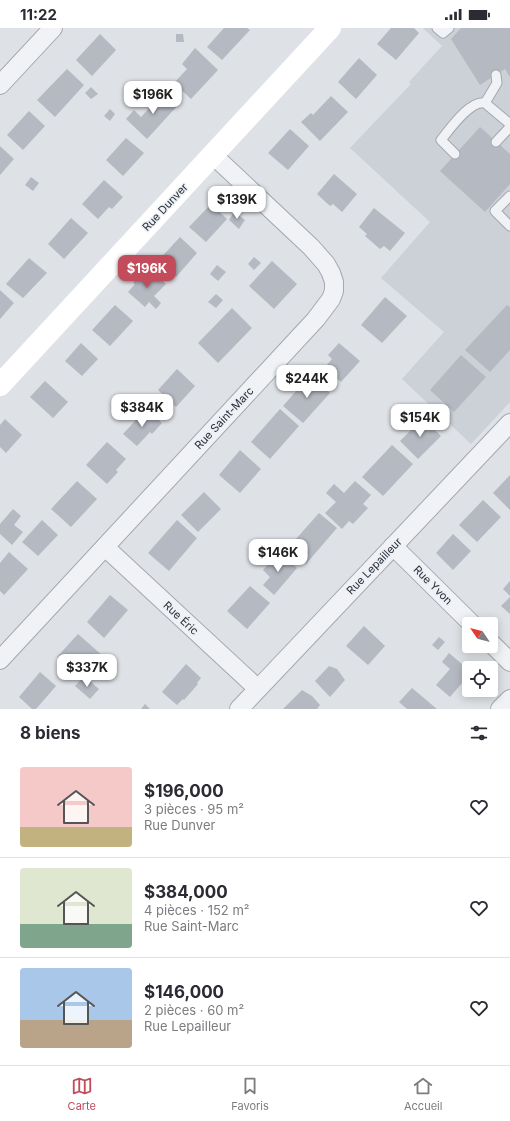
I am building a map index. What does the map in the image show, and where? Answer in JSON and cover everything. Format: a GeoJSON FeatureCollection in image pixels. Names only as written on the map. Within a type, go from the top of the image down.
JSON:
{"type":"FeatureCollection","features":[{"type":"Feature","properties":{"kind":"street"},"geometry":{"type":"LineString","coordinates":[[0,85],[53,28]]}},
{"type":"Feature","properties":{"kind":"street","name":"Rue Dunver"},"geometry":{"type":"LineString","coordinates":[[0,385],[330,28]]}},
{"type":"Feature","properties":{"kind":"street","name":"Rue Saint-Marc"},"geometry":{"type":"LineString","coordinates":[[0,660],[316,319],[331,299],[334,291],[334,282],[331,273],[320,257],[213,155]]}},
{"type":"Feature","properties":{"kind":"street","name":"Rue Lepailleur"},"geometry":{"type":"LineString","coordinates":[[239,709],[257,688],[510,423]]}},
{"type":"Feature","properties":{"kind":"street","name":"Rue Yvon"},"geometry":{"type":"LineString","coordinates":[[393,546],[465,617]]}},
{"type":"Feature","properties":{"kind":"street","name":"Rue Éric"},"geometry":{"type":"LineString","coordinates":[[105,547],[257,688]]}},
{"type":"Feature","properties":{"kind":"street"},"geometry":{"type":"LineString","coordinates":[[498,650],[510,662]]}},
{"type":"Feature","properties":{"kind":"street"},"geometry":{"type":"LineString","coordinates":[[500,709],[510,699]]}},
{"type":"Feature","properties":{"kind":"lane"},"geometry":{"type":"LineString","coordinates":[[437,28],[443,33],[449,28]]}},
{"type":"Feature","properties":{"kind":"lane"},"geometry":{"type":"LineString","coordinates":[[485,103],[497,83],[496,75]]}},
{"type":"Feature","properties":{"kind":"lane"},"geometry":{"type":"LineString","coordinates":[[456,154],[441,140],[472,106],[481,103],[485,103],[510,126],[496,142]]}},
{"type":"Feature","properties":{"kind":"lane"},"geometry":{"type":"LineString","coordinates":[[510,196],[495,211],[510,226]]}},
{"type":"Feature","properties":{"kind":"shaded area"},"geometry":{"type":"Polygon","coordinates":[[[423,28],[510,28],[510,402],[471,444],[402,379],[444,332],[381,278],[430,222],[350,148],[411,84],[409,82],[442,46],[423,28]]]}},
{"type":"Feature","properties":{"kind":"building"},"geometry":{"type":"Polygon","coordinates":[[[224,28],[247,28],[250,30],[222,60],[207,47],[224,28]]]}},
{"type":"Feature","properties":{"kind":"building"},"geometry":{"type":"Polygon","coordinates":[[[391,28],[414,28],[419,33],[396,60],[377,44],[391,28]]]}},
{"type":"Feature","properties":{"kind":"building"},"geometry":{"type":"Polygon","coordinates":[[[461,28],[510,28],[510,77],[505,69],[480,85],[451,39],[461,28]]]}},
{"type":"Feature","properties":{"kind":"building"},"geometry":{"type":"Polygon","coordinates":[[[100,34],[116,50],[92,76],[76,60],[100,34]]]}},
{"type":"Feature","properties":{"kind":"building"},"geometry":{"type":"Polygon","coordinates":[[[176,34],[183,34],[184,42],[176,42],[176,34]]]}},
{"type":"Feature","properties":{"kind":"building"},"geometry":{"type":"Polygon","coordinates":[[[195,48],[218,70],[191,99],[174,83],[187,69],[182,64],[195,48]]]}},
{"type":"Feature","properties":{"kind":"building"},"geometry":{"type":"Polygon","coordinates":[[[359,58],[377,75],[356,99],[338,82],[359,58]]]}},
{"type":"Feature","properties":{"kind":"building"},"geometry":{"type":"Polygon","coordinates":[[[67,69],[84,85],[55,117],[37,100],[67,69]]]}},
{"type":"Feature","properties":{"kind":"building"},"geometry":{"type":"Polygon","coordinates":[[[91,87],[98,94],[91,99],[85,93],[91,87]]]}},
{"type":"Feature","properties":{"kind":"building"},"geometry":{"type":"Polygon","coordinates":[[[165,93],[178,105],[147,139],[126,119],[134,110],[141,117],[153,104],[149,100],[155,94],[160,98],[165,93]]]}},
{"type":"Feature","properties":{"kind":"building"},"geometry":{"type":"Polygon","coordinates":[[[331,96],[348,112],[320,141],[301,122],[311,113],[313,115],[331,96]]]}},
{"type":"Feature","properties":{"kind":"building"},"geometry":{"type":"Polygon","coordinates":[[[110,109],[115,114],[110,121],[104,116],[110,109]]]}},
{"type":"Feature","properties":{"kind":"building"},"geometry":{"type":"Polygon","coordinates":[[[29,111],[45,126],[23,150],[7,135],[29,111]]]}},
{"type":"Feature","properties":{"kind":"building"},"geometry":{"type":"Polygon","coordinates":[[[480,127],[510,154],[510,184],[485,212],[440,171],[480,127]]]}},
{"type":"Feature","properties":{"kind":"building"},"geometry":{"type":"Polygon","coordinates":[[[290,129],[309,146],[288,170],[268,153],[290,129]]]}},
{"type":"Feature","properties":{"kind":"building"},"geometry":{"type":"Polygon","coordinates":[[[126,138],[144,153],[123,176],[106,160],[126,138]]]}},
{"type":"Feature","properties":{"kind":"building"},"geometry":{"type":"Polygon","coordinates":[[[0,146],[14,159],[0,175],[0,146]]]}},
{"type":"Feature","properties":{"kind":"building"},"geometry":{"type":"Polygon","coordinates":[[[334,174],[357,194],[342,212],[333,204],[330,206],[317,194],[334,174]]]}},
{"type":"Feature","properties":{"kind":"building"},"geometry":{"type":"Polygon","coordinates":[[[31,177],[39,183],[33,191],[25,185],[31,177]]]}},
{"type":"Feature","properties":{"kind":"building"},"geometry":{"type":"Polygon","coordinates":[[[104,180],[123,197],[112,209],[109,207],[98,219],[82,204],[104,180]]]}},
{"type":"Feature","properties":{"kind":"building"},"geometry":{"type":"Polygon","coordinates":[[[211,204],[227,219],[206,242],[189,227],[211,204]]]}},
{"type":"Feature","properties":{"kind":"building"},"geometry":{"type":"Polygon","coordinates":[[[374,208],[405,233],[390,251],[384,246],[380,249],[365,236],[367,234],[359,227],[374,208]]]}},
{"type":"Feature","properties":{"kind":"building"},"geometry":{"type":"Polygon","coordinates":[[[234,212],[245,220],[239,229],[229,220],[234,212]]]}},
{"type":"Feature","properties":{"kind":"building"},"geometry":{"type":"Polygon","coordinates":[[[71,218],[88,233],[64,259],[48,244],[71,218]]]}},
{"type":"Feature","properties":{"kind":"building"},"geometry":{"type":"Polygon","coordinates":[[[180,237],[197,253],[176,277],[158,261],[180,237]]]}},
{"type":"Feature","properties":{"kind":"building"},"geometry":{"type":"Polygon","coordinates":[[[254,257],[261,263],[254,270],[248,264],[254,257]]]}},
{"type":"Feature","properties":{"kind":"building"},"geometry":{"type":"Polygon","coordinates":[[[29,258],[47,273],[23,298],[6,284],[29,258]]]}},
{"type":"Feature","properties":{"kind":"building"},"geometry":{"type":"Polygon","coordinates":[[[272,261],[297,284],[274,309],[249,286],[272,261]]]}},
{"type":"Feature","properties":{"kind":"building"},"geometry":{"type":"Polygon","coordinates":[[[217,265],[226,272],[218,281],[210,274],[217,265]]]}},
{"type":"Feature","properties":{"kind":"building"},"geometry":{"type":"Polygon","coordinates":[[[150,270],[166,284],[154,296],[161,303],[156,309],[149,302],[145,307],[128,292],[140,275],[143,278],[150,270]]]}},
{"type":"Feature","properties":{"kind":"building"},"geometry":{"type":"Polygon","coordinates":[[[0,290],[14,303],[0,319],[0,290]]]}},
{"type":"Feature","properties":{"kind":"building"},"geometry":{"type":"Polygon","coordinates":[[[216,294],[223,300],[216,308],[208,302],[216,294]]]}},
{"type":"Feature","properties":{"kind":"building"},"geometry":{"type":"Polygon","coordinates":[[[385,297],[407,316],[382,343],[361,325],[385,297]]]}},
{"type":"Feature","properties":{"kind":"building"},"geometry":{"type":"Polygon","coordinates":[[[115,305],[133,321],[110,346],[92,330],[115,305]]]}},
{"type":"Feature","properties":{"kind":"building"},"geometry":{"type":"Polygon","coordinates":[[[507,305],[510,307],[510,350],[490,372],[465,350],[507,305]]]}},
{"type":"Feature","properties":{"kind":"building"},"geometry":{"type":"Polygon","coordinates":[[[232,308],[252,328],[218,363],[198,343],[232,308]]]}},
{"type":"Feature","properties":{"kind":"building"},"geometry":{"type":"Polygon","coordinates":[[[81,343],[98,359],[82,376],[65,361],[81,343]]]}},
{"type":"Feature","properties":{"kind":"building"},"geometry":{"type":"Polygon","coordinates":[[[339,343],[360,361],[341,382],[325,367],[332,359],[328,355],[339,343]]]}},
{"type":"Feature","properties":{"kind":"building"},"geometry":{"type":"Polygon","coordinates":[[[461,355],[486,377],[454,412],[430,390],[461,355]]]}},
{"type":"Feature","properties":{"kind":"building"},"geometry":{"type":"Polygon","coordinates":[[[177,369],[195,386],[176,407],[158,390],[177,369]]]}},
{"type":"Feature","properties":{"kind":"building"},"geometry":{"type":"Polygon","coordinates":[[[310,375],[330,393],[303,423],[283,406],[310,375]]]}},
{"type":"Feature","properties":{"kind":"building"},"geometry":{"type":"Polygon","coordinates":[[[45,381],[68,402],[53,418],[30,397],[45,381]]]}},
{"type":"Feature","properties":{"kind":"building"},"geometry":{"type":"Polygon","coordinates":[[[146,409],[162,423],[152,434],[150,432],[137,446],[123,434],[146,409]]]}},
{"type":"Feature","properties":{"kind":"building"},"geometry":{"type":"Polygon","coordinates":[[[280,409],[299,426],[270,459],[251,442],[280,409]]]}},
{"type":"Feature","properties":{"kind":"building"},"geometry":{"type":"Polygon","coordinates":[[[423,418],[441,436],[418,459],[400,441],[423,418]]]}},
{"type":"Feature","properties":{"kind":"building"},"geometry":{"type":"Polygon","coordinates":[[[5,419],[22,435],[6,453],[0,447],[0,425],[5,419]]]}},
{"type":"Feature","properties":{"kind":"building"},"geometry":{"type":"Polygon","coordinates":[[[107,442],[126,459],[116,470],[118,472],[107,484],[86,465],[107,442]]]}},
{"type":"Feature","properties":{"kind":"building"},"geometry":{"type":"Polygon","coordinates":[[[392,445],[413,464],[383,496],[362,477],[392,445]]]}},
{"type":"Feature","properties":{"kind":"building"},"geometry":{"type":"Polygon","coordinates":[[[240,450],[261,469],[240,493],[219,475],[240,450]]]}},
{"type":"Feature","properties":{"kind":"building"},"geometry":{"type":"Polygon","coordinates":[[[510,475],[510,510],[493,493],[510,475]]]}},
{"type":"Feature","properties":{"kind":"building"},"geometry":{"type":"Polygon","coordinates":[[[77,481],[97,499],[71,527],[51,509],[77,481]]]}},
{"type":"Feature","properties":{"kind":"building"},"geometry":{"type":"Polygon","coordinates":[[[355,481],[371,495],[363,504],[368,508],[353,524],[349,521],[342,529],[325,513],[336,502],[326,493],[334,484],[344,493],[355,481]]]}},
{"type":"Feature","properties":{"kind":"building"},"geometry":{"type":"Polygon","coordinates":[[[204,492],[221,509],[198,532],[181,515],[204,492]]]}},
{"type":"Feature","properties":{"kind":"building"},"geometry":{"type":"Polygon","coordinates":[[[483,500],[501,517],[477,542],[459,525],[483,500]]]}},
{"type":"Feature","properties":{"kind":"building"},"geometry":{"type":"Polygon","coordinates":[[[13,509],[21,516],[14,525],[23,532],[12,545],[0,534],[0,524],[13,509]]]}},
{"type":"Feature","properties":{"kind":"building"},"geometry":{"type":"Polygon","coordinates":[[[319,513],[337,528],[306,564],[288,548],[319,513]]]}},
{"type":"Feature","properties":{"kind":"building"},"geometry":{"type":"Polygon","coordinates":[[[42,520],[58,535],[38,556],[22,542],[42,520]]]}},
{"type":"Feature","properties":{"kind":"building"},"geometry":{"type":"Polygon","coordinates":[[[177,520],[197,538],[169,571],[148,553],[177,520]]]}},
{"type":"Feature","properties":{"kind":"building"},"geometry":{"type":"Polygon","coordinates":[[[453,534],[471,551],[453,570],[436,553],[453,534]]]}},
{"type":"Feature","properties":{"kind":"building"},"geometry":{"type":"Polygon","coordinates":[[[9,552],[28,569],[4,595],[0,591],[0,563],[9,552]]]}},
{"type":"Feature","properties":{"kind":"building"},"geometry":{"type":"Polygon","coordinates":[[[279,552],[297,568],[274,595],[263,585],[270,577],[263,570],[279,552]]]}},
{"type":"Feature","properties":{"kind":"building"},"geometry":{"type":"Polygon","coordinates":[[[510,581],[510,596],[503,589],[510,581]]]}},
{"type":"Feature","properties":{"kind":"building"},"geometry":{"type":"Polygon","coordinates":[[[250,586],[270,603],[247,629],[227,611],[250,586]]]}},
{"type":"Feature","properties":{"kind":"building"},"geometry":{"type":"Polygon","coordinates":[[[110,595],[128,610],[104,638],[87,622],[110,595]]]}},
{"type":"Feature","properties":{"kind":"building"},"geometry":{"type":"Polygon","coordinates":[[[510,597],[510,614],[501,606],[510,597]]]}},
{"type":"Feature","properties":{"kind":"building"},"geometry":{"type":"Polygon","coordinates":[[[364,626],[385,646],[368,665],[346,646],[364,626]]]}},
{"type":"Feature","properties":{"kind":"building"},"geometry":{"type":"Polygon","coordinates":[[[78,634],[103,656],[89,672],[78,663],[72,670],[57,657],[78,634]]]}},
{"type":"Feature","properties":{"kind":"building"},"geometry":{"type":"Polygon","coordinates":[[[439,637],[445,642],[438,650],[432,645],[439,637]]]}},
{"type":"Feature","properties":{"kind":"building"},"geometry":{"type":"Polygon","coordinates":[[[449,653],[462,664],[462,683],[450,697],[436,685],[450,669],[442,662],[449,653]]]}},
{"type":"Feature","properties":{"kind":"building"},"geometry":{"type":"Polygon","coordinates":[[[186,664],[201,678],[197,683],[198,684],[184,700],[183,699],[177,705],[162,692],[186,664]]]}},
{"type":"Feature","properties":{"kind":"building"},"geometry":{"type":"Polygon","coordinates":[[[329,666],[337,669],[345,680],[330,697],[315,681],[329,666]]]}},
{"type":"Feature","properties":{"kind":"building"},"geometry":{"type":"Polygon","coordinates":[[[40,672],[56,686],[36,709],[32,709],[19,697],[40,672]]]}},
{"type":"Feature","properties":{"kind":"building"},"geometry":{"type":"Polygon","coordinates":[[[84,676],[99,689],[90,699],[75,686],[84,676]]]}},
{"type":"Feature","properties":{"kind":"building"},"geometry":{"type":"Polygon","coordinates":[[[412,688],[437,709],[407,709],[399,702],[412,688]]]}},
{"type":"Feature","properties":{"kind":"building"},"geometry":{"type":"Polygon","coordinates":[[[302,690],[312,696],[320,705],[317,709],[283,709],[302,690]]]}},
{"type":"Feature","properties":{"kind":"building"},"geometry":{"type":"Polygon","coordinates":[[[145,704],[150,709],[141,709],[145,704]]]}}]}
